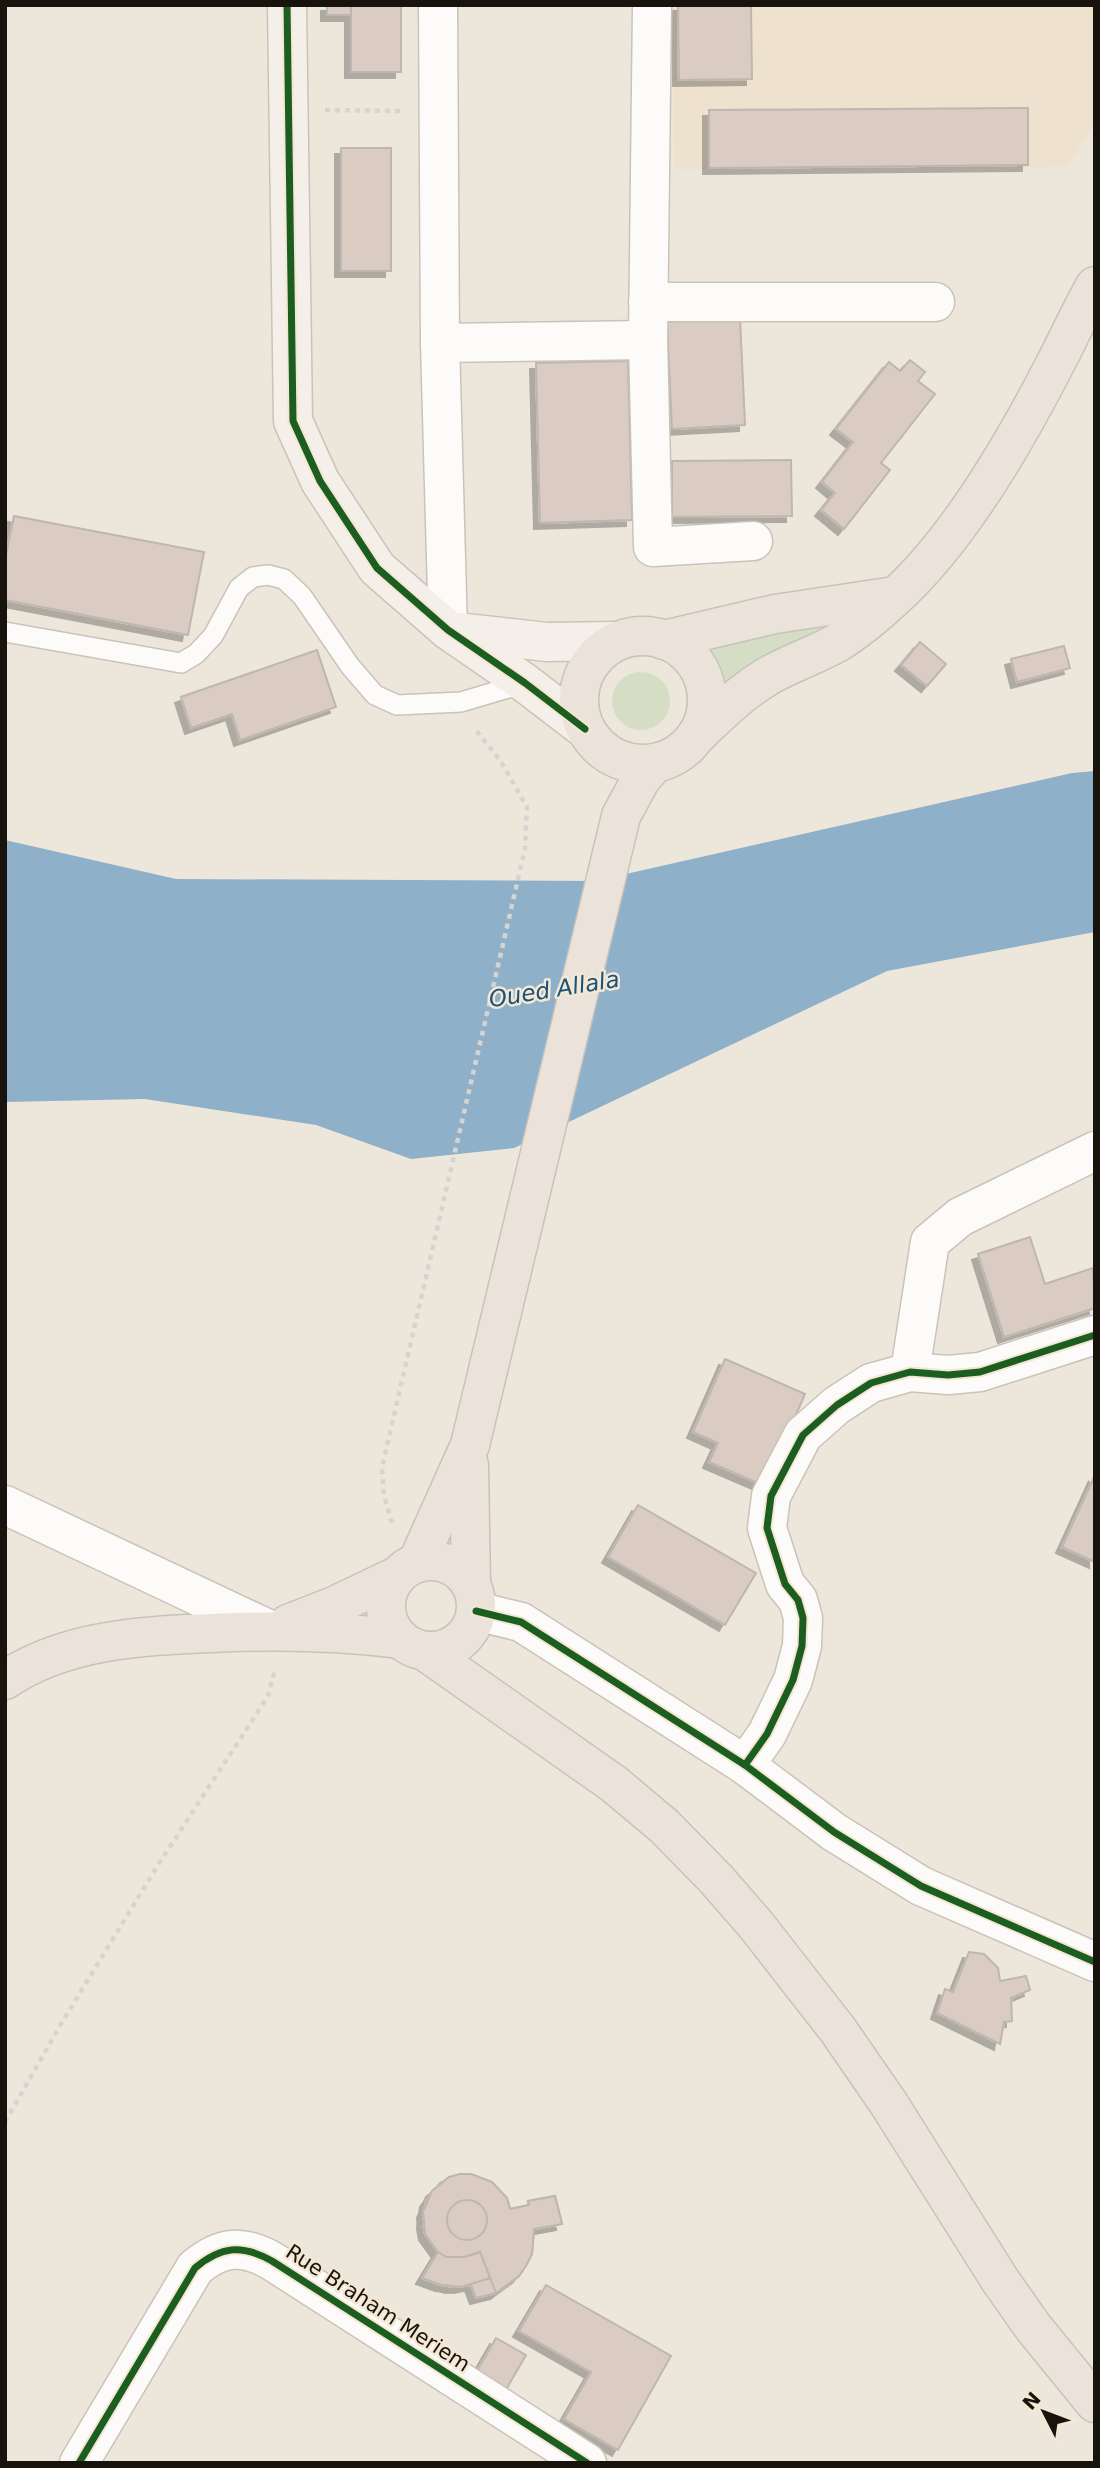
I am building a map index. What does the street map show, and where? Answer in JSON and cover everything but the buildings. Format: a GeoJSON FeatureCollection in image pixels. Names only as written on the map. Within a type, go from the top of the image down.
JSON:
{"type":"FeatureCollection","features":[{"type":"Feature","properties":{"kind":"main road"},"geometry":{"type":"LineString","coordinates":[[590,736],[607,754],[622,761],[655,763],[671,758],[685,748],[725,707],[766,677],[836,643],[897,595],[941,546],[978,495],[1054,368],[1095,286]]}},
{"type":"Feature","properties":{"kind":"main road"},"geometry":{"type":"LineString","coordinates":[[664,640],[775,614],[897,595]]}},
{"type":"Feature","properties":{"kind":"main road"},"geometry":{"type":"LineString","coordinates":[[615,837],[614,793],[604,761],[580,713],[582,680],[590,665],[615,641],[648,636],[664,640],[691,658],[706,688],[704,721],[696,736]]}},
{"type":"Feature","properties":{"kind":"main road"},"geometry":{"type":"LineString","coordinates":[[529,1724],[507,1701],[480,1651],[473,1607],[468,1515],[470,1445],[615,837],[630,797],[655,763]]}},
{"type":"Feature","properties":{"kind":"main road"},"geometry":{"type":"LineString","coordinates":[[470,1445],[408,1568],[389,1588],[386,1615],[391,1628],[614,1784],[664,1826],[716,1879],[838,2030],[897,2116],[1000,2280],[1033,2327],[1095,2403]]}},
{"type":"Feature","properties":{"kind":"main road"},"geometry":{"type":"LineString","coordinates":[[5,1680],[55,1654],[107,1641],[169,1635],[270,1630],[335,1632],[438,1651],[458,1642],[473,1607],[457,1569],[438,1561],[408,1568],[334,1606],[270,1630]]}},
{"type":"Feature","properties":{"kind":"street"},"geometry":{"type":"LineString","coordinates":[[287,5],[293,421],[320,481],[377,568],[448,631],[525,682],[590,736]]}},
{"type":"Feature","properties":{"kind":"street"},"geometry":{"type":"LineString","coordinates":[[438,5],[440,344],[448,631]]}},
{"type":"Feature","properties":{"kind":"street"},"geometry":{"type":"LineString","coordinates":[[652,5],[648,340],[653,547],[753,541]]}},
{"type":"Feature","properties":{"kind":"street"},"geometry":{"type":"LineString","coordinates":[[648,302],[935,302]]}},
{"type":"Feature","properties":{"kind":"street"},"geometry":{"type":"LineString","coordinates":[[440,344],[648,340]]}},
{"type":"Feature","properties":{"kind":"street"},"geometry":{"type":"LineString","coordinates":[[448,631],[547,642],[615,641]]}},
{"type":"Feature","properties":{"kind":"street"},"geometry":{"type":"LineString","coordinates":[[909,1372],[930,1242],[960,1217],[1095,1151]]}},
{"type":"Feature","properties":{"kind":"street"},"geometry":{"type":"LineString","coordinates":[[745,1765],[767,1734],[793,1680],[802,1646],[803,1618],[798,1600],[785,1584],[767,1528],[771,1496],[803,1435],[837,1405],[871,1383],[909,1372],[948,1375],[981,1372],[1095,1335]]}},
{"type":"Feature","properties":{"kind":"street"},"geometry":{"type":"LineString","coordinates":[[5,1505],[270,1630]]}},
{"type":"Feature","properties":{"kind":"street"},"geometry":{"type":"LineString","coordinates":[[473,1607],[521,1622],[745,1765],[834,1832],[921,1886],[1095,1962]]}},
{"type":"Feature","properties":{"kind":"street","name":"Rue Braham Meriem"},"geometry":{"type":"LineString","coordinates":[[90,2459],[195,2268],[208,2257],[241,2249],[272,2261],[587,2463]]}},
{"type":"Feature","properties":{"kind":"lane"},"geometry":{"type":"LineString","coordinates":[[5,632],[181,663],[196,654],[213,636],[239,588],[253,577],[268,575],[284,579],[302,597],[350,666],[374,695],[397,705],[461,702],[525,682]]}},
{"type":"Feature","properties":{"kind":"path"},"geometry":{"type":"LineString","coordinates":[[289,110],[439,111]]}},
{"type":"Feature","properties":{"kind":"path"},"geometry":{"type":"LineString","coordinates":[[408,1568],[384,1496],[382,1467],[524,849],[527,807],[500,760],[453,702]]}},
{"type":"Feature","properties":{"kind":"path"},"geometry":{"type":"LineString","coordinates":[[5,2122],[144,1888],[268,1696],[276,1668],[270,1630]]}},
{"type":"Feature","properties":{"kind":"shaded area"},"geometry":{"type":"Polygon","coordinates":[[[673,5],[1095,5],[1095,122],[1068,167],[674,169],[673,5]]]}},
{"type":"Feature","properties":{"kind":"green space"},"geometry":{"type":"Polygon","coordinates":[[[849,615],[718,687],[703,648],[849,615]]]}},
{"type":"Feature","properties":{"kind":"green space"},"geometry":{"type":"Polygon","coordinates":[[[635,672],[647,672],[662,680],[670,695],[670,707],[662,722],[647,730],[635,730],[620,722],[612,707],[612,695],[620,680],[635,672]]]}},
{"type":"Feature","properties":{"kind":"water","name":"Oued Allala"},"geometry":{"type":"Polygon","coordinates":[[[1095,771],[1095,932],[887,971],[514,1148],[411,1159],[316,1125],[145,1099],[5,1102],[5,840],[176,879],[595,881],[1072,773],[1095,771]]]}},
{"type":"Feature","properties":{"kind":"cycle path"},"geometry":{"type":"LineString","coordinates":[[287,5],[293,421],[320,481],[377,568],[448,630],[525,683],[585,729]]}},
{"type":"Feature","properties":{"kind":"cycle path"},"geometry":{"type":"LineString","coordinates":[[745,1765],[767,1734],[793,1680],[802,1646],[803,1618],[798,1600],[785,1584],[767,1528],[771,1496],[803,1435],[837,1405],[871,1383],[910,1372],[948,1375],[980,1372],[1095,1335]]}},
{"type":"Feature","properties":{"kind":"cycle path"},"geometry":{"type":"LineString","coordinates":[[476,1611],[521,1622],[745,1765],[834,1832],[921,1886],[1095,1962]]}},
{"type":"Feature","properties":{"kind":"cycle path"},"geometry":{"type":"LineString","coordinates":[[79,2463],[195,2268],[214,2255],[232,2250],[251,2252],[272,2261],[587,2463]]}}]}
